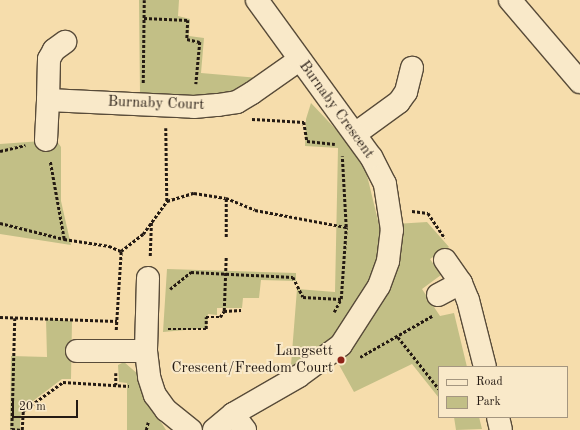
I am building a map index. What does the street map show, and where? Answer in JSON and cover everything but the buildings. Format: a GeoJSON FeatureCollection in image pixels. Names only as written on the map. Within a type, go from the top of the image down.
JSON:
{"type":"FeatureCollection","features":[{"type":"Feature","properties":{"kind":"street","name":"Burnaby Crescent"},"geometry":{"type":"LineString","coordinates":[[214,430],[239,422],[341,345],[379,286],[388,261],[392,230],[384,184],[371,157],[348,139],[299,60],[257,0]]}},
{"type":"Feature","properties":{"kind":"street"},"geometry":{"type":"LineString","coordinates":[[510,0],[580,82]]}},
{"type":"Feature","properties":{"kind":"street"},"geometry":{"type":"LineString","coordinates":[[46,140],[49,59],[54,50],[65,42]]}},
{"type":"Feature","properties":{"kind":"street","name":"Burnaby Court"},"geometry":{"type":"LineString","coordinates":[[48,100],[194,107],[238,102],[299,60]]}},
{"type":"Feature","properties":{"kind":"street"},"geometry":{"type":"LineString","coordinates":[[348,139],[399,102],[406,92],[412,68]]}},
{"type":"Feature","properties":{"kind":"street"},"geometry":{"type":"LineString","coordinates":[[445,260],[461,283],[468,300],[485,366]]}},
{"type":"Feature","properties":{"kind":"street"},"geometry":{"type":"LineString","coordinates":[[438,295],[461,283]]}},
{"type":"Feature","properties":{"kind":"street"},"geometry":{"type":"LineString","coordinates":[[148,286],[146,351],[149,377],[155,396],[166,410],[190,430]]}},
{"type":"Feature","properties":{"kind":"street"},"geometry":{"type":"LineString","coordinates":[[77,351],[146,351]]}},
{"type":"Feature","properties":{"kind":"street"},"geometry":{"type":"LineString","coordinates":[[498,418],[501,430]]}},
{"type":"Feature","properties":{"kind":"path"},"geometry":{"type":"LineString","coordinates":[[143,104],[144,0]]}},
{"type":"Feature","properties":{"kind":"path"},"geometry":{"type":"LineString","coordinates":[[144,18],[188,20],[187,39],[200,42],[194,107]]}},
{"type":"Feature","properties":{"kind":"path"},"geometry":{"type":"LineString","coordinates":[[166,106],[167,201]]}},
{"type":"Feature","properties":{"kind":"path"},"geometry":{"type":"LineString","coordinates":[[244,119],[304,122],[307,141],[348,139]]}},
{"type":"Feature","properties":{"kind":"path"},"geometry":{"type":"LineString","coordinates":[[0,151],[46,140],[64,239]]}},
{"type":"Feature","properties":{"kind":"path"},"geometry":{"type":"LineString","coordinates":[[332,316],[341,299],[346,227],[342,152]]}},
{"type":"Feature","properties":{"kind":"path"},"geometry":{"type":"LineString","coordinates":[[116,385],[117,321],[121,251],[143,234],[167,201],[194,193],[226,198],[255,210],[346,227]]}},
{"type":"Feature","properties":{"kind":"path"},"geometry":{"type":"LineString","coordinates":[[226,198],[226,237]]}},
{"type":"Feature","properties":{"kind":"path"},"geometry":{"type":"LineString","coordinates":[[389,208],[428,212],[447,242],[445,260]]}},
{"type":"Feature","properties":{"kind":"path"},"geometry":{"type":"LineString","coordinates":[[151,221],[148,286],[166,292],[191,272],[293,277],[303,297],[341,299]]}},
{"type":"Feature","properties":{"kind":"path"},"geometry":{"type":"LineString","coordinates":[[0,223],[64,239],[109,246],[121,251]]}},
{"type":"Feature","properties":{"kind":"path"},"geometry":{"type":"LineString","coordinates":[[147,328],[206,329],[206,318],[220,316],[224,311],[226,256]]}},
{"type":"Feature","properties":{"kind":"path"},"geometry":{"type":"LineString","coordinates":[[357,359],[398,337],[436,313],[438,295]]}},
{"type":"Feature","properties":{"kind":"path"},"geometry":{"type":"LineString","coordinates":[[224,311],[241,310]]}},
{"type":"Feature","properties":{"kind":"path"},"geometry":{"type":"LineString","coordinates":[[0,317],[117,321]]}},
{"type":"Feature","properties":{"kind":"path"},"geometry":{"type":"LineString","coordinates":[[15,318],[12,429],[22,430],[23,411],[64,382],[132,386]]}},
{"type":"Feature","properties":{"kind":"path"},"geometry":{"type":"LineString","coordinates":[[398,337],[438,388]]}},
{"type":"Feature","properties":{"kind":"path"},"geometry":{"type":"LineString","coordinates":[[146,430],[149,416]]}},
{"type":"Feature","properties":{"kind":"green space"},"geometry":{"type":"Polygon","coordinates":[[[139,0],[179,0],[178,16],[190,19],[189,36],[204,38],[201,73],[258,78],[227,95],[140,95],[139,0]]]}},
{"type":"Feature","properties":{"kind":"green space"},"geometry":{"type":"Polygon","coordinates":[[[311,103],[345,139],[366,171],[379,225],[427,222],[449,247],[430,259],[441,275],[422,289],[440,316],[454,313],[467,366],[438,366],[438,397],[412,364],[354,392],[338,363],[291,365],[297,289],[335,292],[338,148],[305,146],[306,119],[311,103]]]}},
{"type":"Feature","properties":{"kind":"green space"},"geometry":{"type":"Polygon","coordinates":[[[56,140],[61,147],[61,201],[71,245],[0,234],[0,144],[56,140]]]}},
{"type":"Feature","properties":{"kind":"green space"},"geometry":{"type":"Polygon","coordinates":[[[167,269],[296,273],[296,281],[261,280],[259,298],[243,298],[242,308],[217,308],[217,315],[208,314],[207,328],[163,332],[167,269]]]}},
{"type":"Feature","properties":{"kind":"green space"},"geometry":{"type":"Polygon","coordinates":[[[46,319],[72,321],[71,379],[62,379],[21,410],[20,430],[10,430],[11,356],[47,357],[46,319]]]}},
{"type":"Feature","properties":{"kind":"green space"},"geometry":{"type":"Polygon","coordinates":[[[124,362],[139,375],[150,405],[166,430],[127,430],[127,383],[119,382],[118,365],[124,362]]]}},
{"type":"Feature","properties":{"kind":"green space"},"geometry":{"type":"Polygon","coordinates":[[[454,418],[479,418],[482,429],[456,430],[454,418]]]}},
{"type":"Feature","properties":{"kind":"place","name":"Langsett Crescent/Freedom Court"},"geometry":{"type":"Point","coordinates":[341,360]}}]}
